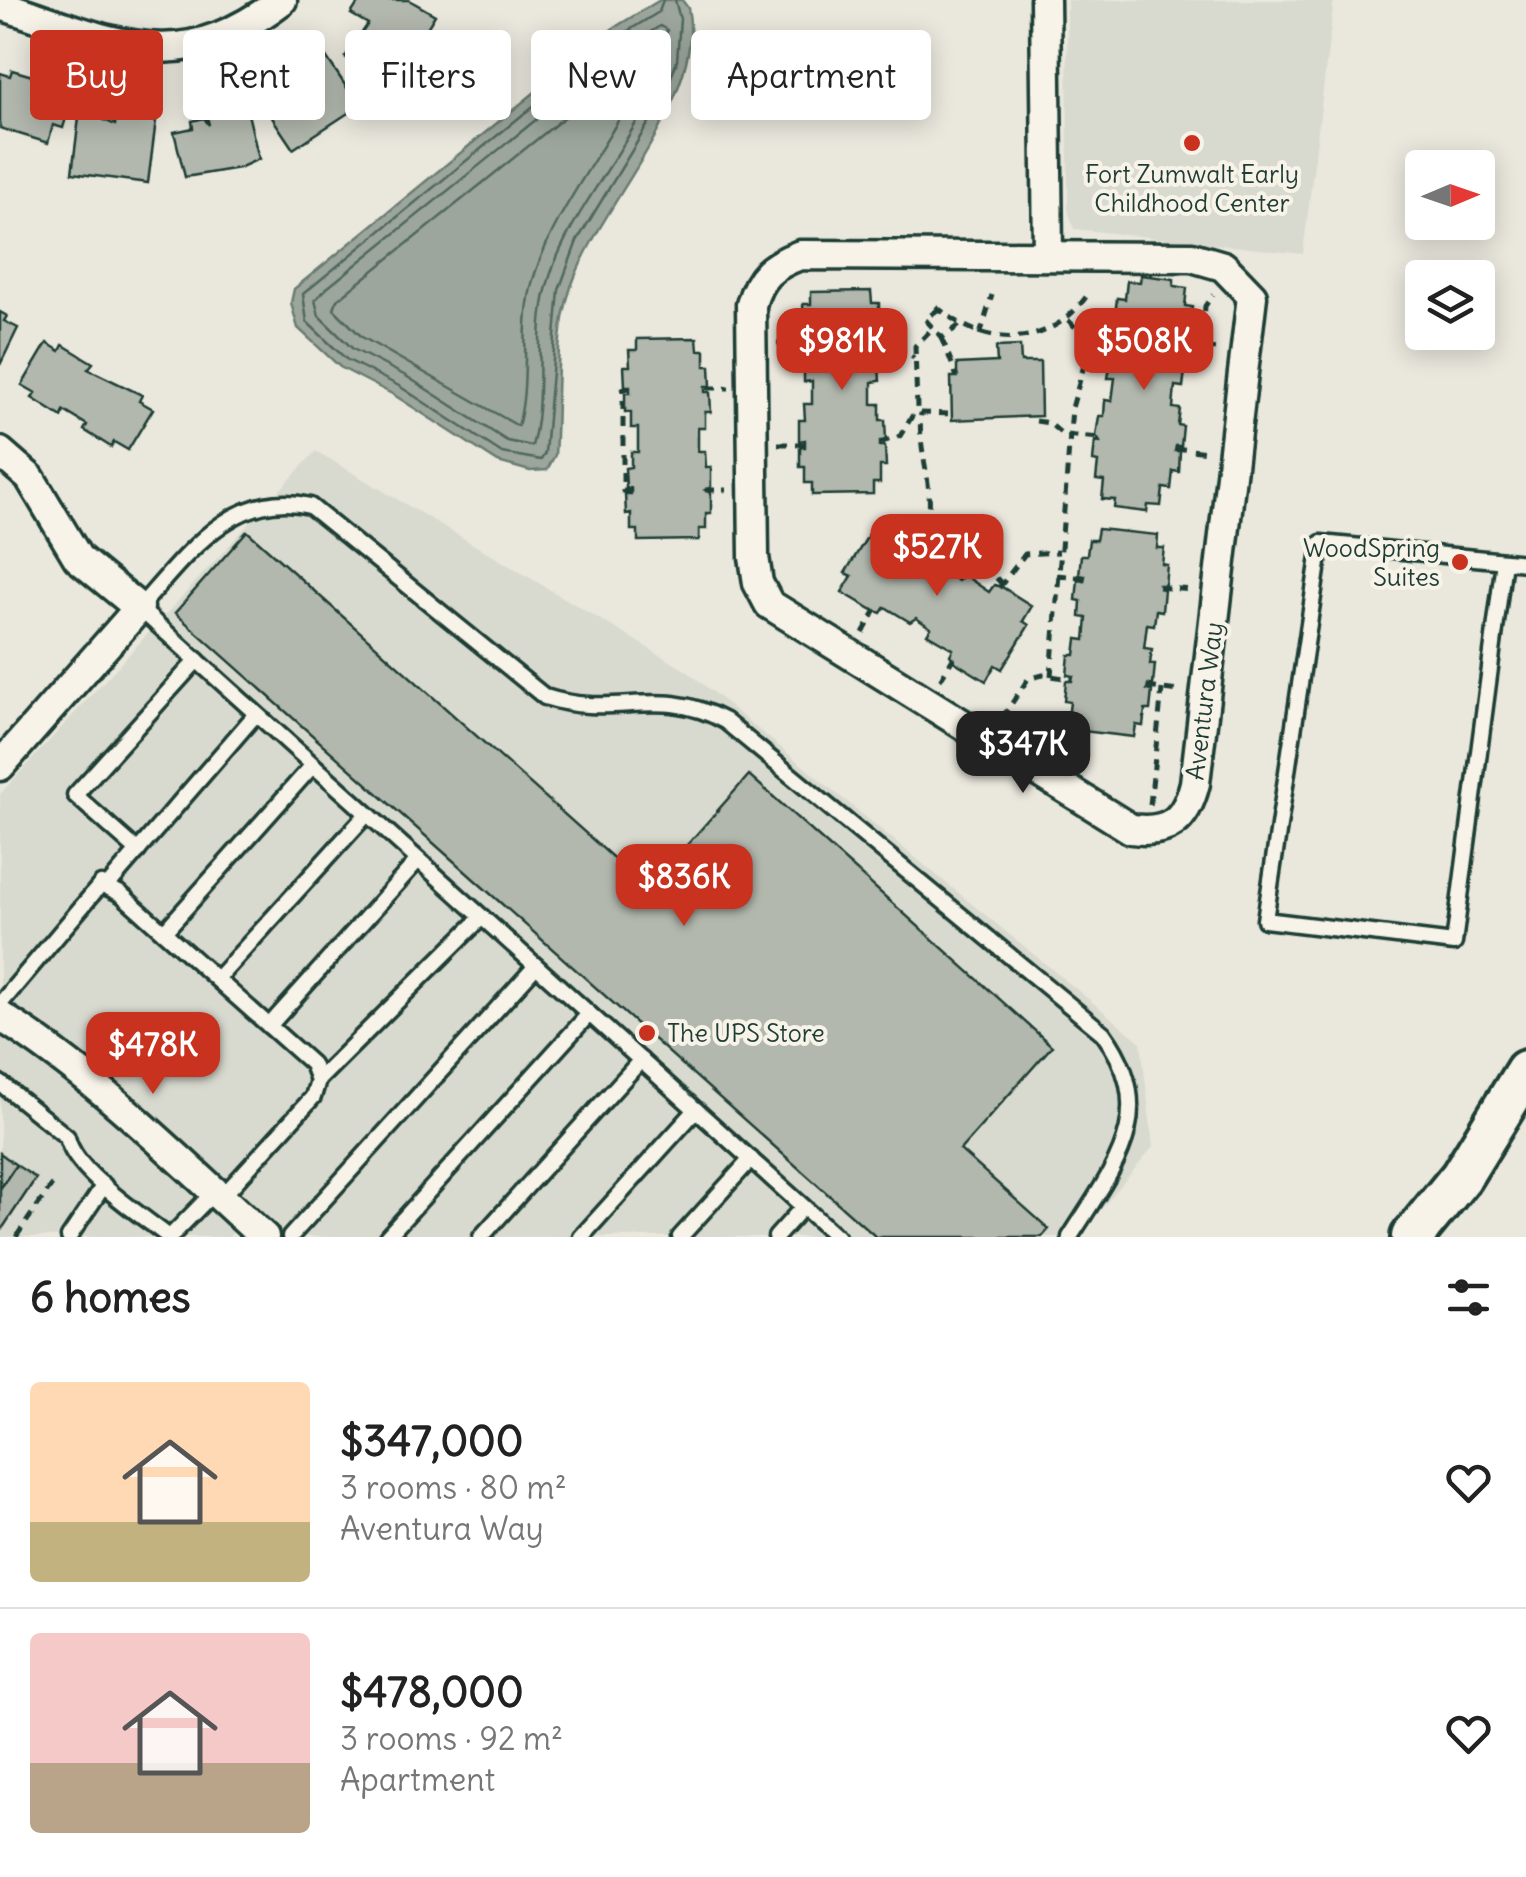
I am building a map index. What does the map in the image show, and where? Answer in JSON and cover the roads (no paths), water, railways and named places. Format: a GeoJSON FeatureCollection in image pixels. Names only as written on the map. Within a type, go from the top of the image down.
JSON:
{"type":"FeatureCollection","features":[{"type":"Feature","properties":{"kind":"street"},"geometry":{"type":"LineString","coordinates":[[0,5],[153,49],[195,48],[229,36],[282,0]]}},
{"type":"Feature","properties":{"kind":"street"},"geometry":{"type":"LineString","coordinates":[[1045,0],[1048,255]]}},
{"type":"Feature","properties":{"kind":"street","name":"Aventura Way"},"geometry":{"type":"LineString","coordinates":[[800,255],[1048,255],[1192,257],[1222,266],[1238,276],[1252,296],[1195,782],[1188,810],[1172,826],[1147,831],[1131,829],[768,604],[758,583],[754,557],[752,305],[758,279],[778,263],[800,255]]}},
{"type":"Feature","properties":{"kind":"street"},"geometry":{"type":"LineString","coordinates":[[0,452],[30,478],[78,558],[140,608],[0,766]]}},
{"type":"Feature","properties":{"kind":"street"},"geometry":{"type":"LineString","coordinates":[[0,1016],[78,1071],[264,1237]]}},
{"type":"Feature","properties":{"kind":"street"},"geometry":{"type":"LineString","coordinates":[[1412,1237],[1460,1177],[1526,1072]]}},
{"type":"Feature","properties":{"kind":"lane"},"geometry":{"type":"LineString","coordinates":[[837,1237],[140,608],[210,532],[230,516],[252,508],[294,502],[316,510],[545,697],[578,708],[660,700],[695,704],[724,721],[1103,1032],[1125,1062],[1133,1104],[1127,1142],[1070,1237]]}},
{"type":"Feature","properties":{"kind":"lane"},"geometry":{"type":"LineString","coordinates":[[1504,561],[1454,942],[1264,920],[1321,543],[1526,563]]}},
{"type":"Feature","properties":{"kind":"lane"},"geometry":{"type":"LineString","coordinates":[[138,851],[75,794],[197,660]]}},
{"type":"Feature","properties":{"kind":"lane"},"geometry":{"type":"LineString","coordinates":[[109,884],[256,714]]}},
{"type":"Feature","properties":{"kind":"lane"},"geometry":{"type":"LineString","coordinates":[[164,932],[313,765]]}},
{"type":"Feature","properties":{"kind":"lane"},"geometry":{"type":"LineString","coordinates":[[216,979],[367,814]]}},
{"type":"Feature","properties":{"kind":"lane"},"geometry":{"type":"LineString","coordinates":[[270,1026],[418,860]]}},
{"type":"Feature","properties":{"kind":"lane"},"geometry":{"type":"LineString","coordinates":[[0,1004],[100,884],[109,884],[312,1064],[318,1080]]}},
{"type":"Feature","properties":{"kind":"lane"},"geometry":{"type":"LineString","coordinates":[[0,1083],[67,1137],[70,1151],[104,1185],[169,1237],[217,1195],[313,1097],[318,1080],[482,916]]}},
{"type":"Feature","properties":{"kind":"lane"},"geometry":{"type":"LineString","coordinates":[[290,1237],[536,966]]}},
{"type":"Feature","properties":{"kind":"lane"},"geometry":{"type":"LineString","coordinates":[[387,1237],[589,1014]]}},
{"type":"Feature","properties":{"kind":"lane"},"geometry":{"type":"LineString","coordinates":[[481,1237],[641,1060]]}},
{"type":"Feature","properties":{"kind":"lane"},"geometry":{"type":"LineString","coordinates":[[582,1237],[696,1110]]}},
{"type":"Feature","properties":{"kind":"lane"},"geometry":{"type":"LineString","coordinates":[[680,1237],[751,1160]]}},
{"type":"Feature","properties":{"kind":"lane"},"geometry":{"type":"LineString","coordinates":[[69,1237],[104,1185]]}},
{"type":"Feature","properties":{"kind":"lane"},"geometry":{"type":"LineString","coordinates":[[776,1237],[804,1207]]}},
{"type":"Feature","properties":{"kind":"water"},"geometry":{"type":"Polygon","coordinates":[[[660,0],[682,0],[688,8],[690,42],[671,103],[671,30],[612,29],[660,0]]]}},
{"type":"Feature","properties":{"kind":"water"},"geometry":{"type":"Polygon","coordinates":[[[531,95],[531,120],[663,120],[604,220],[571,287],[561,327],[555,455],[547,470],[530,471],[498,462],[394,395],[340,367],[298,328],[291,303],[294,289],[501,120],[511,120],[511,112],[531,95]]]}},
{"type":"Feature","properties":{"kind":"place","name":"Fort Zumwalt Early Childhood Center"},"geometry":{"type":"Point","coordinates":[1192,143]}},
{"type":"Feature","properties":{"kind":"place","name":"WoodSpring Suites"},"geometry":{"type":"Point","coordinates":[1460,562]}},
{"type":"Feature","properties":{"kind":"place","name":"The UPS Store"},"geometry":{"type":"Point","coordinates":[647,1033]}}]}
